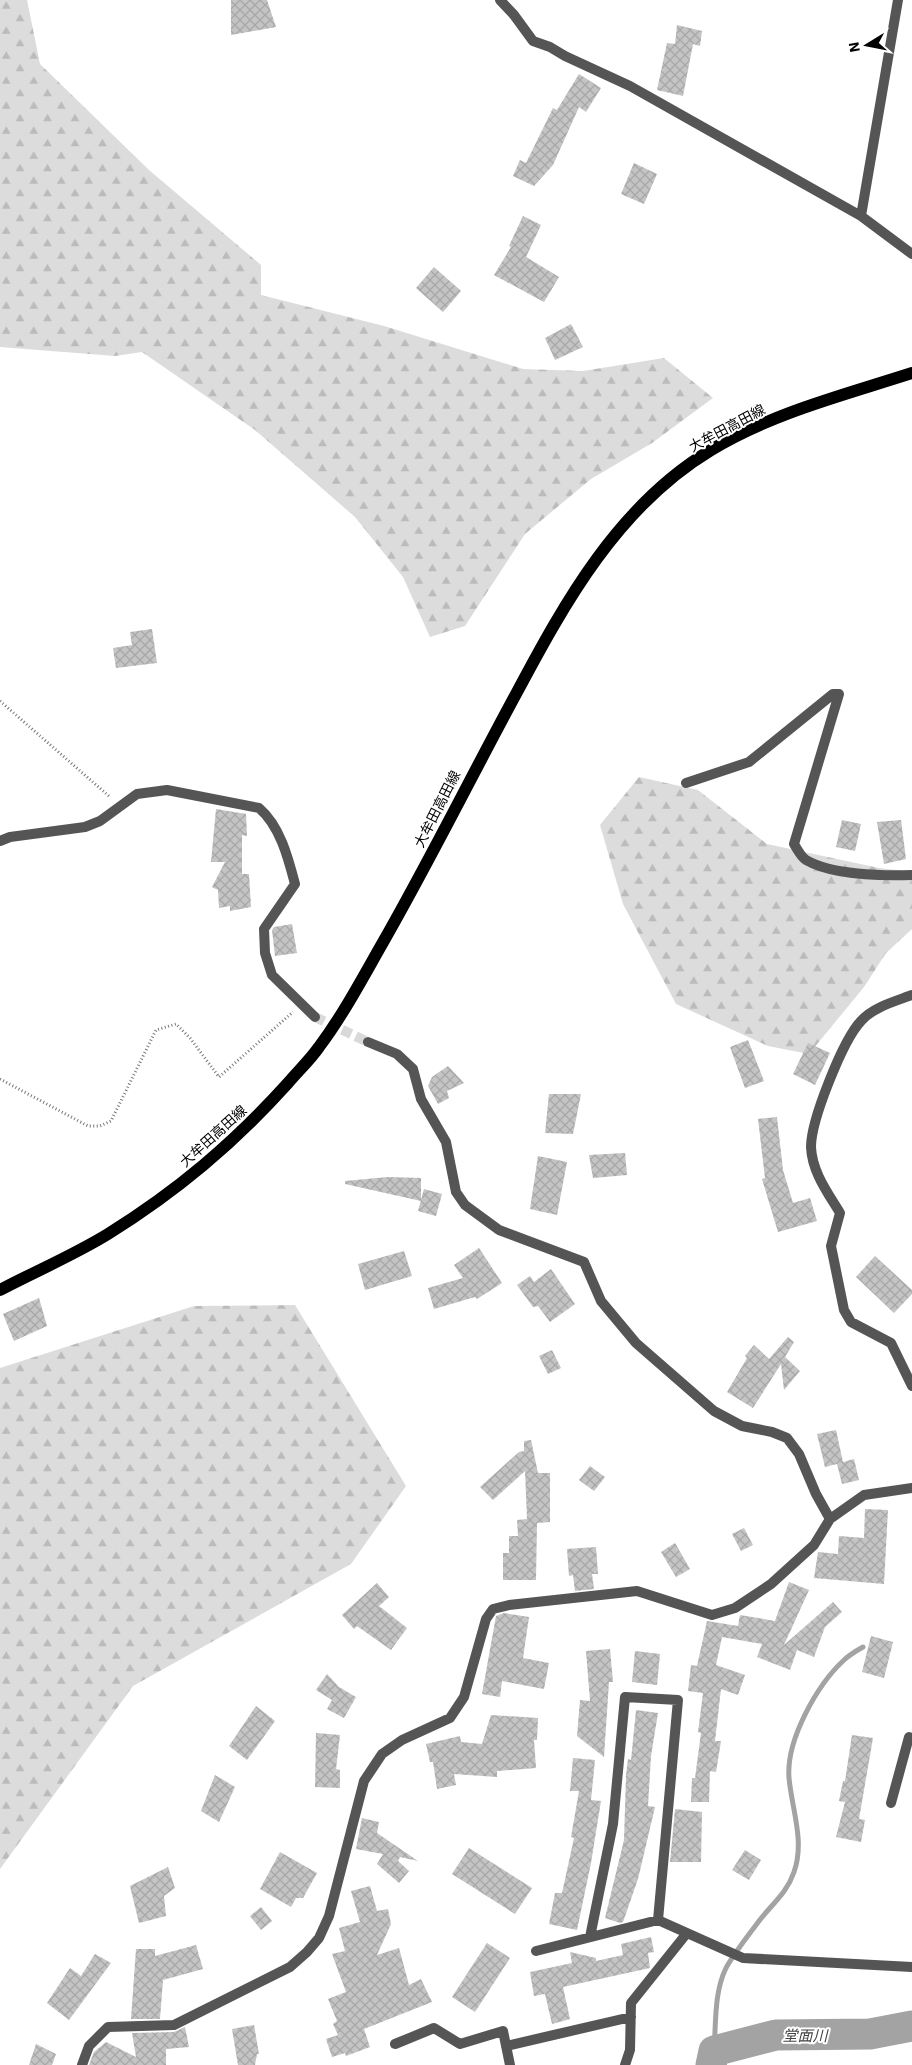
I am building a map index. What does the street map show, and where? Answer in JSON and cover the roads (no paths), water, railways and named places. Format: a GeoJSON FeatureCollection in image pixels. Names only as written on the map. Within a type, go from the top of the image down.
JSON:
{"type":"FeatureCollection","features":[{"type":"Feature","properties":{"kind":"main road","name":"大牟田高田線"},"geometry":{"type":"LineString","coordinates":[[0,1290],[105,1235],[177,1188],[249,1126],[318,1048],[352,996],[404,906],[541,647],[588,568],[625,522],[670,478],[710,450],[756,426],[912,373]]}},
{"type":"Feature","properties":{"kind":"street"},"geometry":{"type":"LineString","coordinates":[[500,0],[514,15],[532,41],[550,47],[565,56],[630,86],[861,216],[912,254]]}},
{"type":"Feature","properties":{"kind":"street"},"geometry":{"type":"LineString","coordinates":[[861,216],[898,0]]}},
{"type":"Feature","properties":{"kind":"street"},"geometry":{"type":"LineString","coordinates":[[686,783],[749,762],[833,694],[839,694],[794,844],[804,859],[823,867],[870,875],[912,875]]}},
{"type":"Feature","properties":{"kind":"street"},"geometry":{"type":"LineString","coordinates":[[0,841],[10,837],[85,827],[100,821],[137,794],[168,790],[259,808],[270,818],[288,860],[295,884],[264,929],[265,954],[272,975],[315,1017]]}},
{"type":"Feature","properties":{"kind":"street"},"geometry":{"type":"LineString","coordinates":[[912,995],[886,1005],[862,1020],[842,1050],[819,1111],[811,1147],[815,1170],[840,1213],[831,1246],[844,1310],[852,1322],[891,1343],[912,1386]]}},
{"type":"Feature","properties":{"kind":"street"},"geometry":{"type":"LineString","coordinates":[[368,1042],[397,1054],[413,1069],[421,1099],[446,1142],[456,1192],[465,1205],[500,1230],[584,1262],[601,1301],[636,1343],[714,1411],[742,1426],[772,1432],[787,1438],[799,1454],[816,1494],[830,1519]]}},
{"type":"Feature","properties":{"kind":"street"},"geometry":{"type":"LineString","coordinates":[[82,2065],[89,2046],[108,2026],[174,2025],[290,1967],[307,1952],[319,1938],[329,1916],[364,1781],[382,1754],[402,1740],[450,1718],[464,1697],[486,1619],[493,1609],[509,1605],[637,1591],[712,1615],[734,1608],[771,1584],[814,1545],[830,1519],[864,1496],[912,1488]]}},
{"type":"Feature","properties":{"kind":"street"},"geometry":{"type":"LineString","coordinates":[[590,1937],[613,1824],[625,1698],[678,1700],[658,1920]]}},
{"type":"Feature","properties":{"kind":"street"},"geometry":{"type":"LineString","coordinates":[[891,1803],[909,1738],[912,1739]]}},
{"type":"Feature","properties":{"kind":"street"},"geometry":{"type":"LineString","coordinates":[[536,1951],[658,1920],[743,1958],[912,1966]]}},
{"type":"Feature","properties":{"kind":"street"},"geometry":{"type":"LineString","coordinates":[[625,2065],[630,2050],[631,2003],[687,1933]]}},
{"type":"Feature","properties":{"kind":"street"},"geometry":{"type":"LineString","coordinates":[[506,2046],[630,2017]]}},
{"type":"Feature","properties":{"kind":"street"},"geometry":{"type":"LineString","coordinates":[[395,2044],[434,2028],[460,2044],[503,2031],[510,2065]]}},
{"type":"Feature","properties":{"kind":"waterway"},"geometry":{"type":"LineString","coordinates":[[714,2051],[717,1998],[726,1968],[737,1950],[779,1898],[794,1872],[797,1860],[798,1837],[789,1778],[789,1763],[798,1731],[814,1698],[834,1671],[846,1658],[863,1647]]}},
{"type":"Feature","properties":{"kind":"waterway","name":"堂面川"},"geometry":{"type":"LineString","coordinates":[[711,2065],[714,2051],[776,2035],[870,2034],[912,2026]]}},
{"type":"Feature","properties":{"kind":"tunnel"},"geometry":{"type":"LineString","coordinates":[[315,1017],[368,1042]]}}]}
